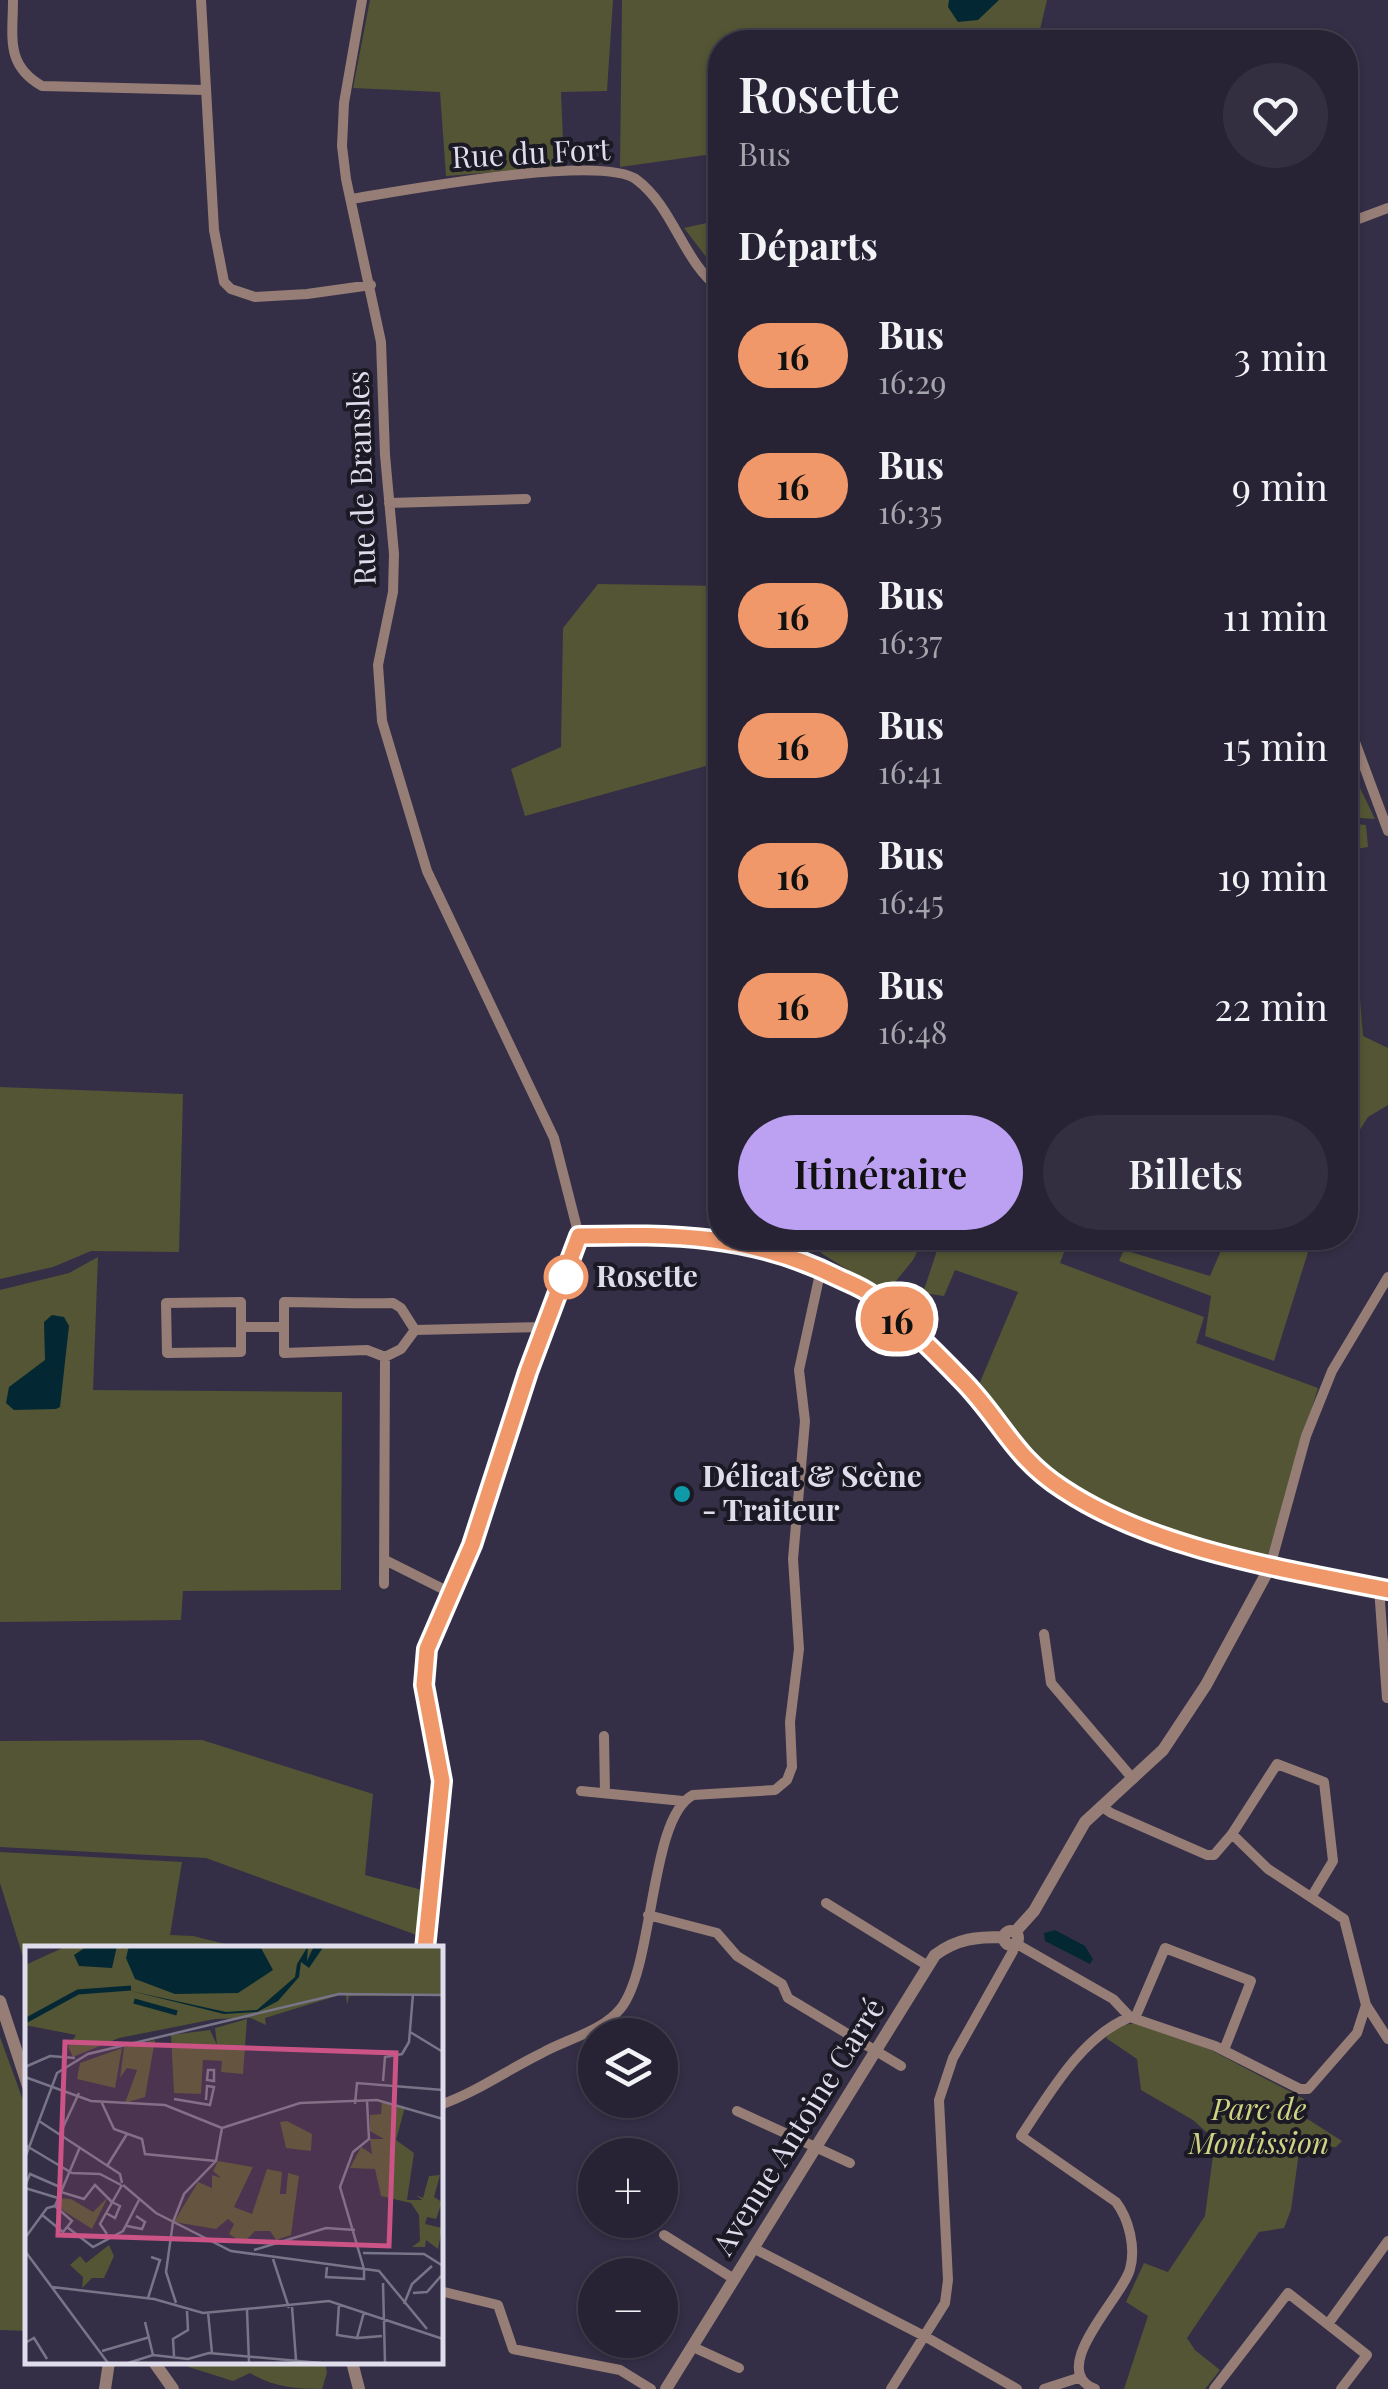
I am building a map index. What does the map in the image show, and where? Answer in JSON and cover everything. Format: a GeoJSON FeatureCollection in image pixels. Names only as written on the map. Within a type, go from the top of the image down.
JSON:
{"type":"FeatureCollection","features":[{"type":"Feature","properties":{"kind":"street"},"geometry":{"type":"LineString","coordinates":[[12,0],[15,61],[21,71],[42,86],[205,90]]}},
{"type":"Feature","properties":{"kind":"street"},"geometry":{"type":"LineString","coordinates":[[200,0],[214,230],[224,282],[231,289],[256,296],[371,285]]}},
{"type":"Feature","properties":{"kind":"street","name":"Rue de Bransles"},"geometry":{"type":"LineString","coordinates":[[362,0],[342,126],[343,158],[381,342],[393,592],[378,664],[382,721],[428,871],[486,1001],[547,1122],[560,1156],[579,1236]]}},
{"type":"Feature","properties":{"kind":"street","name":"Rue du Fort"},"geometry":{"type":"LineString","coordinates":[[351,200],[434,184],[522,174],[597,170],[623,173],[649,193],[708,278]]}},
{"type":"Feature","properties":{"kind":"street"},"geometry":{"type":"LineString","coordinates":[[1358,219],[1388,208]]}},
{"type":"Feature","properties":{"kind":"street"},"geometry":{"type":"LineString","coordinates":[[389,503],[526,499]]}},
{"type":"Feature","properties":{"kind":"street"},"geometry":{"type":"LineString","coordinates":[[1358,750],[1388,831]]}},
{"type":"Feature","properties":{"kind":"street"},"geometry":{"type":"LineString","coordinates":[[425,1946],[442,1781],[424,1667],[434,1626],[472,1545],[579,1236],[675,1234],[708,1238]]}},
{"type":"Feature","properties":{"kind":"street"},"geometry":{"type":"LineString","coordinates":[[757,1250],[822,1269],[870,1293],[962,1380],[1024,1459],[1065,1490],[1135,1528],[1270,1567],[1383,1589],[1387,1698]]}},
{"type":"Feature","properties":{"kind":"street"},"geometry":{"type":"LineString","coordinates":[[442,2104],[470,2094],[618,2012],[628,1998],[637,1972],[676,1809],[683,1801],[694,1795],[775,1790],[787,1780],[792,1767],[790,1722],[799,1649],[792,1559],[805,1421],[799,1370],[822,1269]]}},
{"type":"Feature","properties":{"kind":"street"},"geometry":{"type":"LineString","coordinates":[[891,2389],[945,2303],[948,2280],[939,2100],[953,2058],[1013,1950],[1012,1939],[1034,1912],[1086,1822],[1162,1750],[1206,1685],[1270,1567],[1306,1436],[1332,1371],[1388,1277]]}},
{"type":"Feature","properties":{"kind":"street"},"geometry":{"type":"LineString","coordinates":[[241,1302],[241,1327],[241,1352],[167,1353],[166,1303],[241,1302]]}},
{"type":"Feature","properties":{"kind":"street"},"geometry":{"type":"LineString","coordinates":[[284,1302],[355,1302],[374,1306],[393,1302],[415,1330],[401,1349],[385,1357],[367,1350],[284,1353],[284,1302]]}},
{"type":"Feature","properties":{"kind":"street"},"geometry":{"type":"LineString","coordinates":[[241,1327],[284,1327]]}},
{"type":"Feature","properties":{"kind":"street"},"geometry":{"type":"LineString","coordinates":[[415,1330],[546,1327]]}},
{"type":"Feature","properties":{"kind":"street"},"geometry":{"type":"LineString","coordinates":[[384,1584],[385,1357]]}},
{"type":"Feature","properties":{"kind":"street"},"geometry":{"type":"LineString","coordinates":[[385,1560],[449,1592]]}},
{"type":"Feature","properties":{"kind":"street"},"geometry":{"type":"LineString","coordinates":[[1044,1634],[1052,1684],[1133,1779]]}},
{"type":"Feature","properties":{"kind":"street"},"geometry":{"type":"LineString","coordinates":[[604,1736],[606,1794]]}},
{"type":"Feature","properties":{"kind":"street"},"geometry":{"type":"LineString","coordinates":[[1101,1806],[1214,1855],[1232,1834],[1276,1764],[1324,1782],[1333,1860],[1312,1896]]}},
{"type":"Feature","properties":{"kind":"street"},"geometry":{"type":"LineString","coordinates":[[581,1791],[683,1801]]}},
{"type":"Feature","properties":{"kind":"street"},"geometry":{"type":"LineString","coordinates":[[1232,1834],[1268,1870],[1344,1919],[1366,2005],[1386,2037]]}},
{"type":"Feature","properties":{"kind":"street"},"geometry":{"type":"LineString","coordinates":[[826,1902],[928,1966]]}},
{"type":"Feature","properties":{"kind":"street"},"geometry":{"type":"LineString","coordinates":[[648,1915],[717,1933],[737,1956],[782,1984],[788,1998],[902,2066]]}},
{"type":"Feature","properties":{"kind":"street","name":"Avenue Antoine Carré"},"geometry":{"type":"LineString","coordinates":[[666,2389],[936,1954],[952,1942],[970,1938],[1012,1939]]}},
{"type":"Feature","properties":{"kind":"street"},"geometry":{"type":"LineString","coordinates":[[1012,1939],[1113,1998],[1133,2017],[1224,2050],[1300,2089],[1308,2090],[1357,2033],[1366,2005]]}},
{"type":"Feature","properties":{"kind":"street"},"geometry":{"type":"LineString","coordinates":[[1095,2389],[1081,2377],[1078,2364],[1082,2347],[1130,2273],[1133,2251],[1124,2212],[1116,2202],[1021,2136],[1058,2080],[1109,2026],[1133,2017],[1166,1948],[1251,1981],[1224,2050]]}},
{"type":"Feature","properties":{"kind":"street"},"geometry":{"type":"LineString","coordinates":[[1109,2026],[1113,1998]]}},
{"type":"Feature","properties":{"kind":"street"},"geometry":{"type":"LineString","coordinates":[[0,2001],[25,2077]]}},
{"type":"Feature","properties":{"kind":"street"},"geometry":{"type":"LineString","coordinates":[[1357,2033],[1386,2037]]}},
{"type":"Feature","properties":{"kind":"street"},"geometry":{"type":"LineString","coordinates":[[737,2111],[850,2162]]}},
{"type":"Feature","properties":{"kind":"street"},"geometry":{"type":"LineString","coordinates":[[669,2238],[734,2279]]}},
{"type":"Feature","properties":{"kind":"street"},"geometry":{"type":"LineString","coordinates":[[1328,2324],[1388,2240]]}},
{"type":"Feature","properties":{"kind":"street"},"geometry":{"type":"LineString","coordinates":[[754,2248],[1018,2389]]}},
{"type":"Feature","properties":{"kind":"street"},"geometry":{"type":"LineString","coordinates":[[442,2292],[498,2305],[513,2349],[620,2370],[651,2389]]}},
{"type":"Feature","properties":{"kind":"street"},"geometry":{"type":"LineString","coordinates":[[1214,2389],[1288,2293],[1367,2356],[1341,2389]]}},
{"type":"Feature","properties":{"kind":"street"},"geometry":{"type":"LineString","coordinates":[[692,2347],[739,2368]]}},
{"type":"Feature","properties":{"kind":"street"},"geometry":{"type":"LineString","coordinates":[[106,2389],[110,2364]]}},
{"type":"Feature","properties":{"kind":"street"},"geometry":{"type":"LineString","coordinates":[[155,2364],[173,2389]]}},
{"type":"Feature","properties":{"kind":"street"},"geometry":{"type":"LineString","coordinates":[[352,2364],[358,2389]]}},
{"type":"Feature","properties":{"kind":"street"},"geometry":{"type":"LineString","coordinates":[[1047,2389],[1081,2377]]}},
{"type":"Feature","properties":{"kind":"green space"},"geometry":{"type":"Polygon","coordinates":[[[370,0],[613,0],[607,91],[561,92],[564,167],[446,176],[440,92],[353,88],[370,0]]]}},
{"type":"Feature","properties":{"kind":"green space"},"geometry":{"type":"Polygon","coordinates":[[[622,0],[1047,0],[1040,30],[708,30],[708,155],[620,167],[622,0]]]}},
{"type":"Feature","properties":{"kind":"green space"},"geometry":{"type":"Polygon","coordinates":[[[708,223],[708,259],[684,228],[708,223]]]}},
{"type":"Feature","properties":{"kind":"green space"},"geometry":{"type":"Polygon","coordinates":[[[598,584],[708,586],[706,766],[525,816],[511,769],[561,747],[563,628],[598,584]]]}},
{"type":"Feature","properties":{"kind":"green space"},"geometry":{"type":"Polygon","coordinates":[[[1358,784],[1375,819],[1358,818],[1358,784]]]}},
{"type":"Feature","properties":{"kind":"green space"},"geometry":{"type":"Polygon","coordinates":[[[1358,824],[1366,825],[1368,847],[1358,849],[1358,824]]]}},
{"type":"Feature","properties":{"kind":"green space"},"geometry":{"type":"Polygon","coordinates":[[[1358,986],[1363,1036],[1388,1048],[1388,1105],[1368,1117],[1358,1133],[1358,986]]]}},
{"type":"Feature","properties":{"kind":"green space"},"geometry":{"type":"Polygon","coordinates":[[[0,1087],[183,1094],[179,1252],[91,1251],[53,1267],[0,1279],[0,1087]]]}},
{"type":"Feature","properties":{"kind":"green space"},"geometry":{"type":"Polygon","coordinates":[[[918,1250],[891,1287],[876,1288],[821,1253],[918,1250]]]}},
{"type":"Feature","properties":{"kind":"green space"},"geometry":{"type":"Polygon","coordinates":[[[937,1250],[1065,1250],[1060,1263],[1204,1317],[1196,1343],[1318,1388],[1267,1559],[1121,1513],[1062,1479],[975,1394],[1018,1292],[955,1270],[944,1296],[923,1293],[937,1250]]]}},
{"type":"Feature","properties":{"kind":"green space"},"geometry":{"type":"Polygon","coordinates":[[[1124,1250],[1210,1276],[1221,1250],[1309,1250],[1274,1361],[1205,1336],[1211,1296],[1119,1261],[1124,1250]]]}},
{"type":"Feature","properties":{"kind":"green space"},"geometry":{"type":"Polygon","coordinates":[[[98,1257],[93,1390],[342,1392],[341,1590],[183,1591],[181,1620],[0,1622],[0,1290],[69,1273],[98,1257]]]}},
{"type":"Feature","properties":{"kind":"green space"},"geometry":{"type":"Polygon","coordinates":[[[202,1740],[373,1794],[365,1875],[426,1891],[422,1937],[206,1858],[0,1847],[0,1741],[202,1740]]]}},
{"type":"Feature","properties":{"kind":"green space"},"geometry":{"type":"Polygon","coordinates":[[[0,1852],[182,1862],[170,1935],[233,1946],[25,1946],[23,1957],[0,1883],[0,1852]]]}},
{"type":"Feature","properties":{"kind":"green space","name":"Parc de Montission"},"geometry":{"type":"Polygon","coordinates":[[[1135,2023],[1211,2050],[1304,2099],[1306,2118],[1342,2141],[1336,2147],[1312,2147],[1310,2153],[1299,2152],[1291,2210],[1284,2228],[1259,2232],[1187,2338],[1195,2350],[1220,2370],[1205,2389],[1124,2389],[1148,2316],[1126,2302],[1144,2263],[1168,2272],[1205,2216],[1215,2140],[1193,2120],[1141,2090],[1137,2059],[1106,2038],[1114,2027],[1135,2023]]]}},
{"type":"Feature","properties":{"kind":"green space"},"geometry":{"type":"Polygon","coordinates":[[[0,2037],[25,2106],[25,2331],[0,2330],[0,2037]]]}},
{"type":"Feature","properties":{"kind":"green space"},"geometry":{"type":"Polygon","coordinates":[[[179,2364],[325,2364],[327,2373],[322,2389],[276,2384],[250,2373],[233,2381],[179,2364]]]}},
{"type":"Feature","properties":{"kind":"water"},"geometry":{"type":"Polygon","coordinates":[[[949,0],[999,0],[978,20],[958,22],[948,7],[949,0]]]}},
{"type":"Feature","properties":{"kind":"water"},"geometry":{"type":"Polygon","coordinates":[[[52,1315],[64,1317],[69,1326],[60,1407],[14,1410],[6,1403],[9,1387],[45,1360],[44,1322],[52,1315]]]}},
{"type":"Feature","properties":{"kind":"water"},"geometry":{"type":"Polygon","coordinates":[[[1055,1930],[1085,1946],[1093,1959],[1090,1964],[1045,1941],[1044,1933],[1055,1930]]]}},
{"type":"Feature","properties":{"kind":"bus line","name":"16"},"geometry":{"type":"LineString","coordinates":[[425,1946],[442,1805],[442,1781],[424,1685],[427,1649],[472,1545],[528,1372],[579,1236],[675,1234],[708,1238]]}},
{"type":"Feature","properties":{"kind":"bus line","name":"16"},"geometry":{"type":"LineString","coordinates":[[764,1250],[811,1264],[870,1293],[962,1380],[1024,1459],[1097,1510],[1135,1528],[1270,1567],[1388,1590]]}},
{"type":"Feature","properties":{"kind":"place","name":"Rosette"},"geometry":{"type":"Point","coordinates":[566,1277]}},
{"type":"Feature","properties":{"kind":"place","name":"Délicat & Scène - Traiteur"},"geometry":{"type":"Point","coordinates":[682,1494]}}]}
